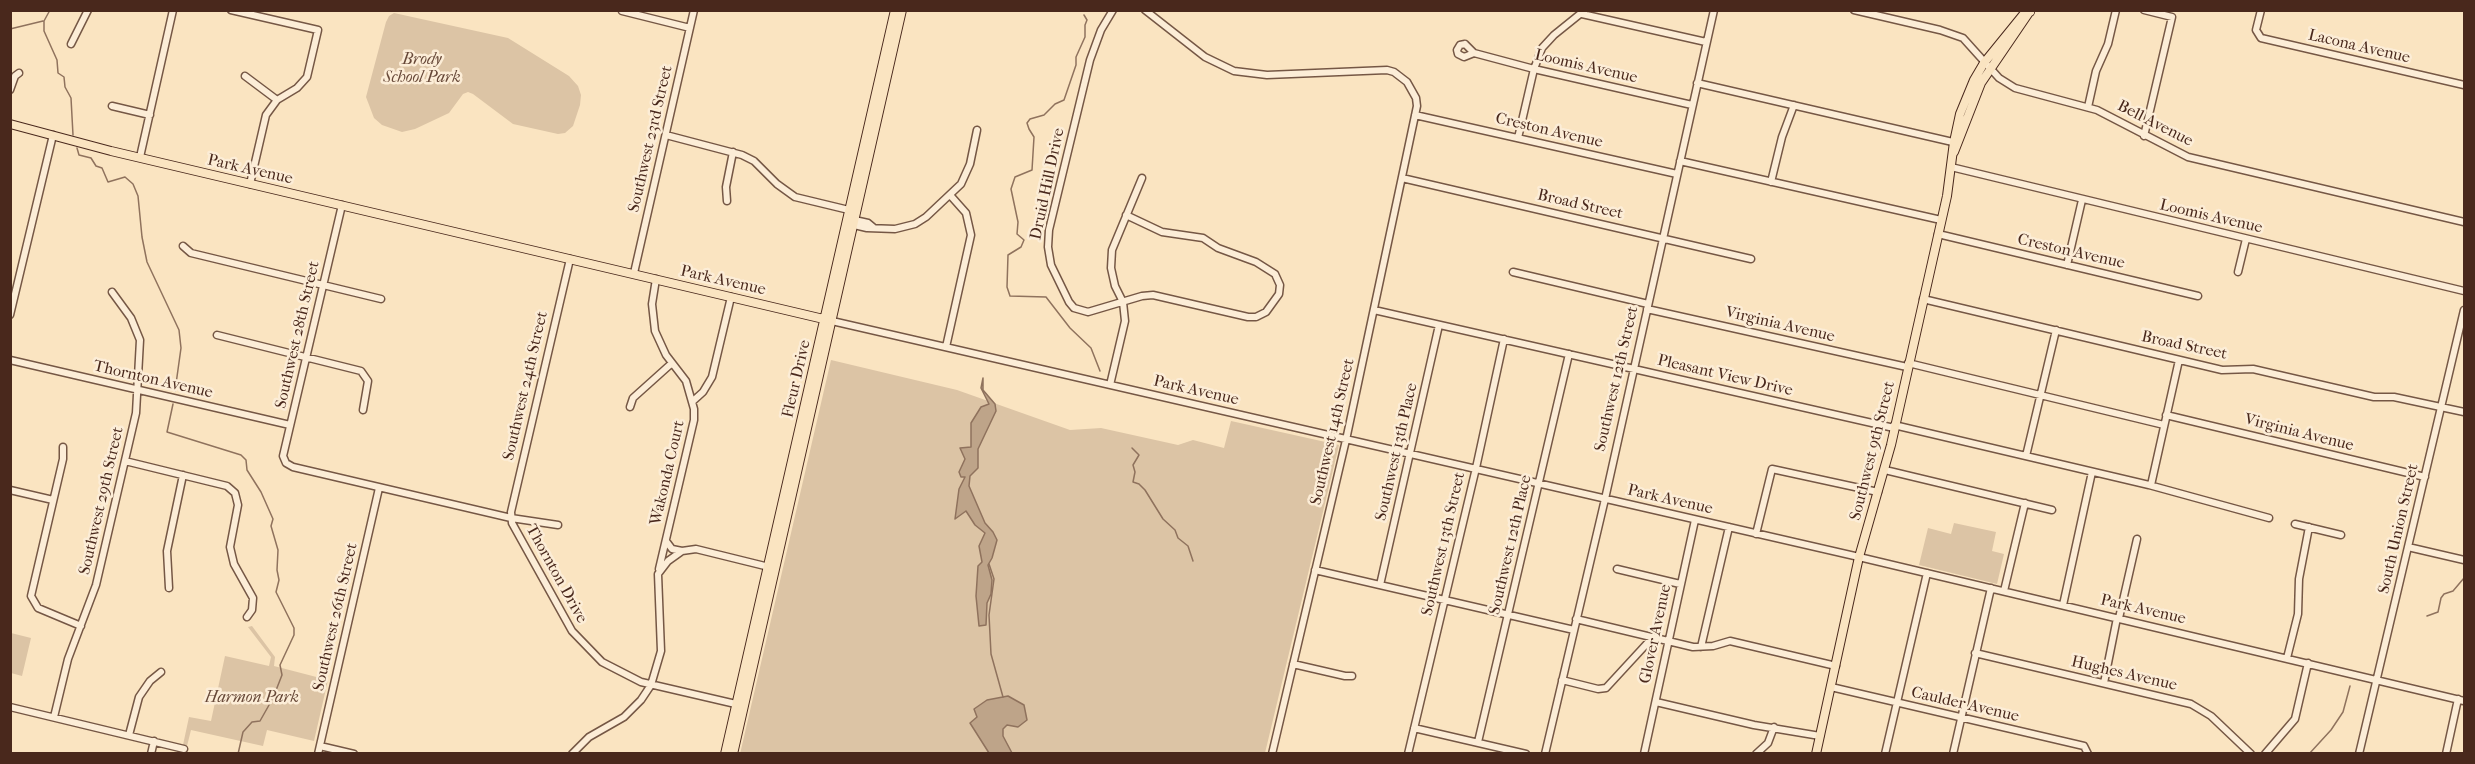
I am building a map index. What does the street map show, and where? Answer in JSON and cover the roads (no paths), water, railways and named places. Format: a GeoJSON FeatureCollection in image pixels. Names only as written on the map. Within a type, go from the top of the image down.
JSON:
{"type":"FeatureCollection","features":[{"type":"Feature","properties":{"kind":"main road","name":"Fleur Drive"},"geometry":{"type":"LineString","coordinates":[[852,218],[895,10]]}},
{"type":"Feature","properties":{"kind":"main road","name":"Fleur Drive"},"geometry":{"type":"LineString","coordinates":[[733,753],[740,705],[769,565],[902,10]]}},
{"type":"Feature","properties":{"kind":"main road","name":"Southwest 9th Street"},"geometry":{"type":"LineString","coordinates":[[1816,753],[1859,557],[1885,470],[1938,234],[1966,96],[2023,15],[2030,11]]}},
{"type":"Feature","properties":{"kind":"main road","name":"Park Avenue"},"geometry":{"type":"LineString","coordinates":[[10,124],[250,184],[828,320]]}},
{"type":"Feature","properties":{"kind":"main road","name":"Fleur Drive"},"geometry":{"type":"LineString","coordinates":[[725,753],[774,575],[828,320]]}},
{"type":"Feature","properties":{"kind":"street"},"geometry":{"type":"LineString","coordinates":[[71,44],[88,10]]}},
{"type":"Feature","properties":{"kind":"street"},"geometry":{"type":"LineString","coordinates":[[140,157],[173,10]]}},
{"type":"Feature","properties":{"kind":"street"},"geometry":{"type":"LineString","coordinates":[[231,10],[318,30],[307,77],[297,88],[277,100],[266,115],[250,184]]}},
{"type":"Feature","properties":{"kind":"street","name":"Southwest 23rd Street"},"geometry":{"type":"LineString","coordinates":[[634,273],[694,10]]}},
{"type":"Feature","properties":{"kind":"street","name":"Druid Hill Drive"},"geometry":{"type":"LineString","coordinates":[[1113,10],[1101,30],[1090,60],[1051,221],[1048,248],[1053,274],[1074,308],[1088,312],[1153,295],[1256,317],[1266,312],[1280,290],[1278,279],[1272,271],[1256,262],[1218,248],[1203,238],[1162,232],[1126,215]]}},
{"type":"Feature","properties":{"kind":"street"},"geometry":{"type":"LineString","coordinates":[[1145,10],[1205,57],[1234,70],[1267,75],[1387,70],[1404,79],[1416,98],[1415,115]]}},
{"type":"Feature","properties":{"kind":"street","name":"Southwest 12th Street"},"geometry":{"type":"LineString","coordinates":[[1545,753],[1605,499],[1714,10]]}},
{"type":"Feature","properties":{"kind":"street","name":"Bell Avenue"},"geometry":{"type":"LineString","coordinates":[[1854,10],[1940,30],[1963,38],[1987,66],[2004,82],[2017,89],[2088,107],[2188,158],[2464,222]]}},
{"type":"Feature","properties":{"kind":"street"},"geometry":{"type":"LineString","coordinates":[[2088,107],[2096,71],[2109,44],[2116,10]]}},
{"type":"Feature","properties":{"kind":"street"},"geometry":{"type":"LineString","coordinates":[[2144,10],[2172,17],[2144,136]]}},
{"type":"Feature","properties":{"kind":"street","name":"Lacona Avenue"},"geometry":{"type":"LineString","coordinates":[[2261,10],[2256,33],[2261,38],[2464,85]]}},
{"type":"Feature","properties":{"kind":"street"},"geometry":{"type":"LineString","coordinates":[[622,11],[690,28]]}},
{"type":"Feature","properties":{"kind":"street"},"geometry":{"type":"LineString","coordinates":[[1518,138],[1537,58],[1546,43],[1583,12],[1706,42]]}},
{"type":"Feature","properties":{"kind":"street","name":"Loomis Avenue"},"geometry":{"type":"LineString","coordinates":[[1474,53],[1692,105]]}},
{"type":"Feature","properties":{"kind":"street"},"geometry":{"type":"LineString","coordinates":[[10,90],[15,76],[19,73]]}},
{"type":"Feature","properties":{"kind":"street"},"geometry":{"type":"LineString","coordinates":[[245,76],[277,100]]}},
{"type":"Feature","properties":{"kind":"street"},"geometry":{"type":"LineString","coordinates":[[1697,83],[1956,143]]}},
{"type":"Feature","properties":{"kind":"street"},"geometry":{"type":"LineString","coordinates":[[1771,182],[1782,137],[1794,105]]}},
{"type":"Feature","properties":{"kind":"street"},"geometry":{"type":"LineString","coordinates":[[112,106],[150,115]]}},
{"type":"Feature","properties":{"kind":"street","name":"Creston Avenue"},"geometry":{"type":"LineString","coordinates":[[1415,115],[1677,174]]}},
{"type":"Feature","properties":{"kind":"street","name":"Southwest 14th Street"},"geometry":{"type":"LineString","coordinates":[[1272,753],[1346,440],[1415,115]]}},
{"type":"Feature","properties":{"kind":"street"},"geometry":{"type":"LineString","coordinates":[[666,135],[733,152],[754,161],[777,184],[795,197],[875,228],[895,230],[915,224],[950,195],[967,174],[977,130]]}},
{"type":"Feature","properties":{"kind":"street"},"geometry":{"type":"LineString","coordinates":[[10,315],[53,135]]}},
{"type":"Feature","properties":{"kind":"street"},"geometry":{"type":"LineString","coordinates":[[727,201],[726,187],[733,152]]}},
{"type":"Feature","properties":{"kind":"street"},"geometry":{"type":"LineString","coordinates":[[1680,161],[1941,220]]}},
{"type":"Feature","properties":{"kind":"street","name":"Loomis Avenue"},"geometry":{"type":"LineString","coordinates":[[1951,167],[2464,291]]}},
{"type":"Feature","properties":{"kind":"street"},"geometry":{"type":"LineString","coordinates":[[1110,385],[1125,321],[1123,302],[1113,280],[1110,262],[1113,244],[1142,178]]}},
{"type":"Feature","properties":{"kind":"street","name":"Broad Street"},"geometry":{"type":"LineString","coordinates":[[1402,178],[1751,259]]}},
{"type":"Feature","properties":{"kind":"street"},"geometry":{"type":"LineString","coordinates":[[946,348],[971,235],[966,213],[950,195]]}},
{"type":"Feature","properties":{"kind":"street"},"geometry":{"type":"LineString","coordinates":[[2067,265],[2082,200]]}},
{"type":"Feature","properties":{"kind":"street","name":"Southwest 28th Street"},"geometry":{"type":"LineString","coordinates":[[342,205],[283,456],[286,463],[292,467],[380,488]]}},
{"type":"Feature","properties":{"kind":"street","name":"Creston Avenue"},"geometry":{"type":"LineString","coordinates":[[1938,234],[2198,296]]}},
{"type":"Feature","properties":{"kind":"street"},"geometry":{"type":"LineString","coordinates":[[2238,272],[2246,239]]}},
{"type":"Feature","properties":{"kind":"street"},"geometry":{"type":"LineString","coordinates":[[183,246],[190,253],[381,298]]}},
{"type":"Feature","properties":{"kind":"street","name":"Southwest 24th Street"},"geometry":{"type":"LineString","coordinates":[[511,519],[570,259]]}},
{"type":"Feature","properties":{"kind":"street","name":"Virginia Avenue"},"geometry":{"type":"LineString","coordinates":[[1513,272],[1648,306],[2164,424]]}},
{"type":"Feature","properties":{"kind":"street","name":"Wakonda Court"},"geometry":{"type":"LineString","coordinates":[[651,685],[661,645],[658,574],[694,420],[693,401],[686,381],[661,348],[653,322],[652,304],[656,279]]}},
{"type":"Feature","properties":{"kind":"street","name":"Southwest 29th Street"},"geometry":{"type":"LineString","coordinates":[[54,717],[68,659],[96,585],[134,423],[141,348],[138,333],[131,318],[112,292]]}},
{"type":"Feature","properties":{"kind":"street"},"geometry":{"type":"LineString","coordinates":[[693,401],[703,392],[712,377],[731,297]]}},
{"type":"Feature","properties":{"kind":"street","name":"Broad Street"},"geometry":{"type":"LineString","coordinates":[[1923,299],[2222,370],[2253,369],[2374,397],[2394,397],[2464,412]]}},
{"type":"Feature","properties":{"kind":"street","name":"Pleasant View Drive"},"geometry":{"type":"LineString","coordinates":[[1374,310],[2151,485],[2268,518]]}},
{"type":"Feature","properties":{"kind":"street","name":"South Union Street"},"geometry":{"type":"LineString","coordinates":[[2359,753],[2464,310]]}},
{"type":"Feature","properties":{"kind":"street","name":"Park Avenue"},"geometry":{"type":"LineString","coordinates":[[828,320],[1859,557],[2461,700]]}},
{"type":"Feature","properties":{"kind":"street","name":"Southwest 13th Place"},"geometry":{"type":"LineString","coordinates":[[1380,585],[1439,325]]}},
{"type":"Feature","properties":{"kind":"street"},"geometry":{"type":"LineString","coordinates":[[2026,456],[2056,330]]}},
{"type":"Feature","properties":{"kind":"street"},"geometry":{"type":"LineString","coordinates":[[217,335],[358,370],[365,374],[368,381],[363,410]]}},
{"type":"Feature","properties":{"kind":"street","name":"Southwest 13th Street"},"geometry":{"type":"LineString","coordinates":[[1408,753],[1504,339]]}},
{"type":"Feature","properties":{"kind":"street","name":"Southwest 12th Place"},"geometry":{"type":"LineString","coordinates":[[1478,742],[1569,354]]}},
{"type":"Feature","properties":{"kind":"street","name":"Thornton Avenue"},"geometry":{"type":"LineString","coordinates":[[10,360],[290,426]]}},
{"type":"Feature","properties":{"kind":"street"},"geometry":{"type":"LineString","coordinates":[[2151,485],[2179,360]]}},
{"type":"Feature","properties":{"kind":"street"},"geometry":{"type":"LineString","coordinates":[[630,406],[633,398],[672,363]]}},
{"type":"Feature","properties":{"kind":"street","name":"Virginia Avenue"},"geometry":{"type":"LineString","coordinates":[[2166,415],[2425,477]]}},
{"type":"Feature","properties":{"kind":"street"},"geometry":{"type":"LineString","coordinates":[[63,447],[63,459],[31,592],[36,605],[44,611],[81,626]]}},
{"type":"Feature","properties":{"kind":"street"},"geometry":{"type":"LineString","coordinates":[[125,461],[227,486],[235,493],[238,505],[230,547],[234,564],[253,598],[252,610],[247,617]]}},
{"type":"Feature","properties":{"kind":"street"},"geometry":{"type":"LineString","coordinates":[[1756,534],[1773,469],[1878,492]]}},
{"type":"Feature","properties":{"kind":"street"},"geometry":{"type":"LineString","coordinates":[[1885,470],[2052,510]]}},
{"type":"Feature","properties":{"kind":"street"},"geometry":{"type":"LineString","coordinates":[[2063,605],[2092,472]]}},
{"type":"Feature","properties":{"kind":"street"},"geometry":{"type":"LineString","coordinates":[[169,588],[167,551],[183,475]]}},
{"type":"Feature","properties":{"kind":"street"},"geometry":{"type":"LineString","coordinates":[[380,488],[511,519],[558,525]]}},
{"type":"Feature","properties":{"kind":"street","name":"Southwest 26th Street"},"geometry":{"type":"LineString","coordinates":[[318,753],[380,488]]}},
{"type":"Feature","properties":{"kind":"street"},"geometry":{"type":"LineString","coordinates":[[10,490],[53,500]]}},
{"type":"Feature","properties":{"kind":"street"},"geometry":{"type":"LineString","coordinates":[[2004,591],[2025,503]]}},
{"type":"Feature","properties":{"kind":"street","name":"Thornton Drive"},"geometry":{"type":"LineString","coordinates":[[511,519],[564,619],[581,643],[614,670],[651,685],[740,705]]}},
{"type":"Feature","properties":{"kind":"street","name":"Glover Avenue"},"geometry":{"type":"LineString","coordinates":[[1644,753],[1695,520]]}},
{"type":"Feature","properties":{"kind":"street"},"geometry":{"type":"LineString","coordinates":[[2295,524],[2341,535]]}},
{"type":"Feature","properties":{"kind":"street"},"geometry":{"type":"LineString","coordinates":[[1701,647],[1729,527]]}},
{"type":"Feature","properties":{"kind":"street"},"geometry":{"type":"LineString","coordinates":[[2287,658],[2298,614],[2299,579],[2309,527]]}},
{"type":"Feature","properties":{"kind":"street"},"geometry":{"type":"LineString","coordinates":[[2104,683],[2137,539]]}},
{"type":"Feature","properties":{"kind":"street"},"geometry":{"type":"LineString","coordinates":[[666,541],[672,549],[704,550],[769,565],[774,575]]}},
{"type":"Feature","properties":{"kind":"street"},"geometry":{"type":"LineString","coordinates":[[2408,547],[2464,560]]}},
{"type":"Feature","properties":{"kind":"street"},"geometry":{"type":"LineString","coordinates":[[658,574],[668,561],[682,551]]}},
{"type":"Feature","properties":{"kind":"street"},"geometry":{"type":"LineString","coordinates":[[1617,569],[1680,584]]}},
{"type":"Feature","properties":{"kind":"street"},"geometry":{"type":"LineString","coordinates":[[1315,570],[1574,630]]}},
{"type":"Feature","properties":{"kind":"street"},"geometry":{"type":"LineString","coordinates":[[1885,753],[1927,573]]}},
{"type":"Feature","properties":{"kind":"street"},"geometry":{"type":"LineString","coordinates":[[1953,753],[1991,588]]}},
{"type":"Feature","properties":{"kind":"street"},"geometry":{"type":"LineString","coordinates":[[1576,620],[1701,647],[1730,641],[1836,666]]}},
{"type":"Feature","properties":{"kind":"street"},"geometry":{"type":"LineString","coordinates":[[1562,680],[1598,689],[1606,688],[1653,638]]}},
{"type":"Feature","properties":{"kind":"street","name":"Hughes Avenue"},"geometry":{"type":"LineString","coordinates":[[1975,653],[2197,707],[2211,716],[2251,753]]}},
{"type":"Feature","properties":{"kind":"street"},"geometry":{"type":"LineString","coordinates":[[2265,753],[2295,719],[2308,663]]}},
{"type":"Feature","properties":{"kind":"street"},"geometry":{"type":"LineString","coordinates":[[1293,664],[1344,676],[1352,675]]}},
{"type":"Feature","properties":{"kind":"street"},"geometry":{"type":"LineString","coordinates":[[129,735],[140,697],[150,681],[161,672]]}},
{"type":"Feature","properties":{"kind":"street"},"geometry":{"type":"LineString","coordinates":[[572,753],[589,737],[624,717],[641,700],[651,685]]}},
{"type":"Feature","properties":{"kind":"street","name":"Caulder Avenue"},"geometry":{"type":"LineString","coordinates":[[1831,687],[2084,746],[2088,753]]}},
{"type":"Feature","properties":{"kind":"street"},"geometry":{"type":"LineString","coordinates":[[2446,753],[2461,700]]}},
{"type":"Feature","properties":{"kind":"street"},"geometry":{"type":"LineString","coordinates":[[1656,702],[1820,736]]}},
{"type":"Feature","properties":{"kind":"street"},"geometry":{"type":"LineString","coordinates":[[10,707],[184,748]]}},
{"type":"Feature","properties":{"kind":"street"},"geometry":{"type":"LineString","coordinates":[[1414,728],[1526,753]]}},
{"type":"Feature","properties":{"kind":"street"},"geometry":{"type":"LineString","coordinates":[[1756,753],[1768,743],[1774,728]]}},
{"type":"Feature","properties":{"kind":"street"},"geometry":{"type":"LineString","coordinates":[[151,753],[154,741]]}},
{"type":"Feature","properties":{"kind":"street"},"geometry":{"type":"LineString","coordinates":[[320,746],[354,753]]}},
{"type":"Feature","properties":{"kind":"waterway"},"geometry":{"type":"LineString","coordinates":[[50,10],[44,21],[44,31],[57,60],[58,73],[64,77],[65,87],[71,98],[73,135]]}},
{"type":"Feature","properties":{"kind":"waterway"},"geometry":{"type":"LineString","coordinates":[[1084,15],[1087,20],[1085,37],[1076,57],[1076,65],[1064,100],[1055,104],[1044,115],[1030,119],[1027,123],[1034,137],[1032,170],[1015,177],[1011,189],[1018,222],[1017,234],[1024,240],[1021,247],[1008,255],[1007,287],[1010,296],[1046,297],[1070,328],[1091,348],[1100,371]]}},
{"type":"Feature","properties":{"kind":"waterway"},"geometry":{"type":"LineString","coordinates":[[10,29],[43,21]]}},
{"type":"Feature","properties":{"kind":"waterway"},"geometry":{"type":"LineString","coordinates":[[77,148],[79,155],[91,158],[96,166],[102,168],[108,182],[125,177],[133,184],[138,196],[147,262],[179,330],[181,348],[175,391]]}},
{"type":"Feature","properties":{"kind":"waterway"},"geometry":{"type":"LineString","coordinates":[[173,404],[167,432],[241,455],[246,460],[247,470],[261,492],[273,519],[271,526],[278,550],[279,580],[276,592],[294,628],[294,635],[280,665],[282,675],[273,698],[260,721],[252,722],[243,732],[238,754]]}},
{"type":"Feature","properties":{"kind":"waterway"},"geometry":{"type":"LineString","coordinates":[[1132,448],[1139,455],[1133,465],[1135,472],[1133,482],[1145,490],[1163,519],[1175,530],[1178,538],[1188,546],[1193,561]]}},
{"type":"Feature","properties":{"kind":"waterway"},"geometry":{"type":"LineString","coordinates":[[989,564],[994,579],[989,615],[991,654],[1003,697]]}},
{"type":"Feature","properties":{"kind":"waterway"},"geometry":{"type":"LineString","coordinates":[[2427,616],[2438,612],[2444,594],[2453,591],[2464,578]]}},
{"type":"Feature","properties":{"kind":"waterway"},"geometry":{"type":"LineString","coordinates":[[2309,754],[2331,730],[2343,712],[2350,686]]}},
{"type":"Feature","properties":{"kind":"park label","name":"Brody School Park"},"geometry":{"type":"Point","coordinates":[422,69]}},
{"type":"Feature","properties":{"kind":"park label","name":"Harmon Park"},"geometry":{"type":"Point","coordinates":[252,698]}}]}
